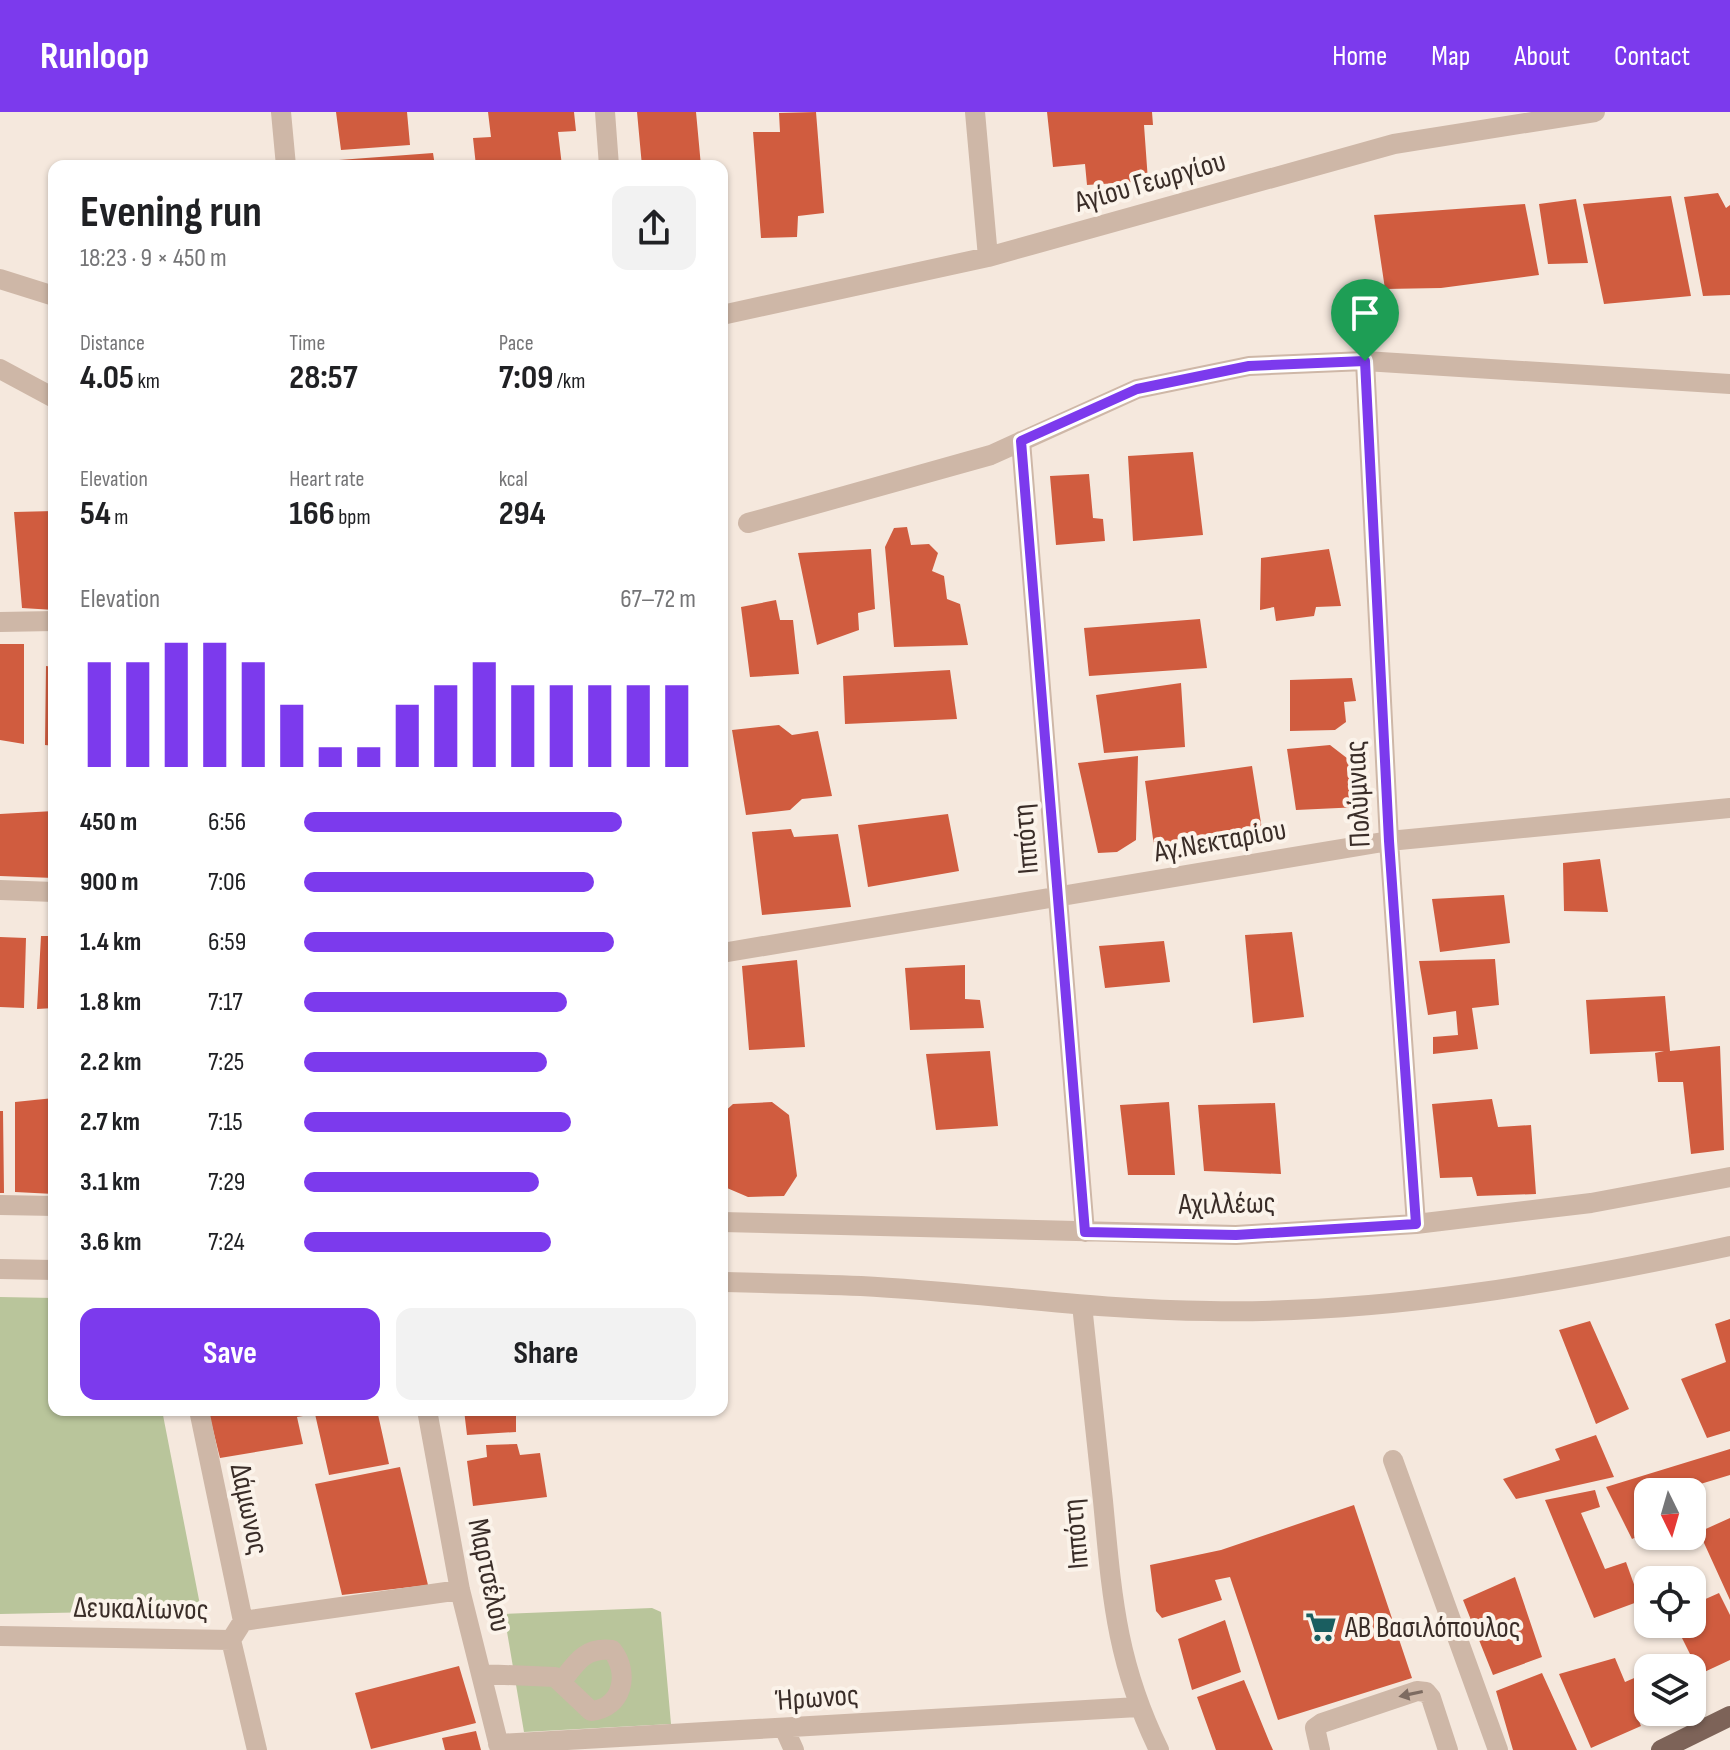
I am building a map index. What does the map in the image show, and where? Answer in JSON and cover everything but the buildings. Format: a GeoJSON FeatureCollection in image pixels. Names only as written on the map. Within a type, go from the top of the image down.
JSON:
{"type":"FeatureCollection","features":[{"type":"Feature","properties":{"kind":"main road"},"geometry":{"type":"LineString","coordinates":[[1661,1750],[1730,1716]]}},
{"type":"Feature","properties":{"kind":"street"},"geometry":{"type":"LineString","coordinates":[[281,112],[285,160]]}},
{"type":"Feature","properties":{"kind":"street"},"geometry":{"type":"LineString","coordinates":[[605,112],[609,160]]}},
{"type":"Feature","properties":{"kind":"street"},"geometry":{"type":"LineString","coordinates":[[975,112],[988,257]]}},
{"type":"Feature","properties":{"kind":"street","name":"Αγίου Γεωργίου"},"geometry":{"type":"LineString","coordinates":[[728,314],[988,257],[1394,144],[1595,112]]}},
{"type":"Feature","properties":{"kind":"street"},"geometry":{"type":"LineString","coordinates":[[0,279],[48,294]]}},
{"type":"Feature","properties":{"kind":"street"},"geometry":{"type":"LineString","coordinates":[[748,523],[991,455],[1137,389],[1249,366],[1365,361],[1730,384]]}},
{"type":"Feature","properties":{"kind":"street","name":"Πολύμνιας"},"geometry":{"type":"LineString","coordinates":[[1365,361],[1389,841],[1416,1224]]}},
{"type":"Feature","properties":{"kind":"street"},"geometry":{"type":"LineString","coordinates":[[0,369],[48,395]]}},
{"type":"Feature","properties":{"kind":"street","name":"Ιππότη"},"geometry":{"type":"LineString","coordinates":[[1021,441],[1085,1232]]}},
{"type":"Feature","properties":{"kind":"street"},"geometry":{"type":"LineString","coordinates":[[0,622],[48,621]]}},
{"type":"Feature","properties":{"kind":"street","name":"Αγ.Νεκταρίου"},"geometry":{"type":"LineString","coordinates":[[728,951],[1389,841],[1730,808]]}},
{"type":"Feature","properties":{"kind":"street"},"geometry":{"type":"LineString","coordinates":[[0,890],[48,892]]}},
{"type":"Feature","properties":{"kind":"street","name":"Αχιλλέως"},"geometry":{"type":"LineString","coordinates":[[728,1222],[1236,1235],[1416,1224],[1591,1203],[1730,1177]]}},
{"type":"Feature","properties":{"kind":"street"},"geometry":{"type":"LineString","coordinates":[[0,1205],[48,1206]]}},
{"type":"Feature","properties":{"kind":"street"},"geometry":{"type":"LineString","coordinates":[[728,1282],[862,1286],[1082,1305],[1211,1312],[1426,1300],[1623,1270],[1730,1246]]}},
{"type":"Feature","properties":{"kind":"street"},"geometry":{"type":"LineString","coordinates":[[0,1269],[48,1270]]}},
{"type":"Feature","properties":{"kind":"street","name":"Ιππότη"},"geometry":{"type":"LineString","coordinates":[[1082,1305],[1109,1580],[1121,1653],[1138,1707],[1159,1750]]}},
{"type":"Feature","properties":{"kind":"street","name":"Δάμωνος"},"geometry":{"type":"LineString","coordinates":[[200,1416],[243,1621]]}},
{"type":"Feature","properties":{"kind":"street","name":"Μαρτσέλου"},"geometry":{"type":"LineString","coordinates":[[428,1416],[460,1590],[499,1747]]}},
{"type":"Feature","properties":{"kind":"street"},"geometry":{"type":"LineString","coordinates":[[1393,1460],[1498,1750]]}},
{"type":"Feature","properties":{"kind":"street","name":"Δευκαλίωνος"},"geometry":{"type":"LineString","coordinates":[[0,1636],[231,1640],[243,1621],[460,1590]]}},
{"type":"Feature","properties":{"kind":"street"},"geometry":{"type":"LineString","coordinates":[[231,1640],[257,1750]]}},
{"type":"Feature","properties":{"kind":"street"},"geometry":{"type":"LineString","coordinates":[[481,1674],[555,1677],[562,1681]]}},
{"type":"Feature","properties":{"kind":"street"},"geometry":{"type":"LineString","coordinates":[[1320,1750],[1315,1728],[1322,1723],[1417,1691],[1426,1692],[1431,1698],[1448,1750]]}},
{"type":"Feature","properties":{"kind":"street","name":"Ήρωνος"},"geometry":{"type":"LineString","coordinates":[[499,1747],[1138,1707]]}},
{"type":"Feature","properties":{"kind":"street"},"geometry":{"type":"LineString","coordinates":[[785,1730],[794,1750]]}},
{"type":"Feature","properties":{"kind":"green space"},"geometry":{"type":"Polygon","coordinates":[[[0,1297],[48,1298],[48,1416],[163,1416],[201,1610],[0,1614],[0,1297]]]}},
{"type":"Feature","properties":{"kind":"green space"},"geometry":{"type":"Polygon","coordinates":[[[652,1608],[661,1612],[671,1724],[524,1732],[504,1614],[652,1608]]]}},
{"type":"Feature","properties":{"kind":"place","name":"ΑΒ Βασιλόπουλος"},"geometry":{"type":"Point","coordinates":[1321,1627]}},
{"type":"Feature","properties":{"kind":"route"},"geometry":{"type":"LineString","coordinates":[[1365,361],[1389,841],[1416,1224],[1236,1235],[1085,1232],[1021,441],[1137,389],[1249,366],[1365,361]]}}]}
